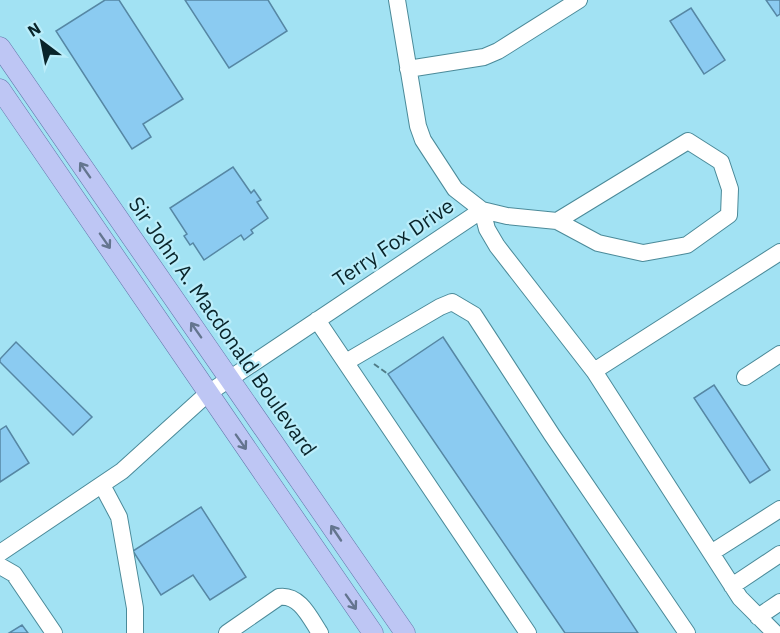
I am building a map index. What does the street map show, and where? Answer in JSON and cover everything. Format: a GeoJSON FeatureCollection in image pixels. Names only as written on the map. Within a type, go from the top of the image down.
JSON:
{"type":"FeatureCollection","features":[{"type":"Feature","properties":{"kind":"main road","name":"Sir John A. Macdonald Boulevard"},"geometry":{"type":"LineString","coordinates":[[0,47],[405,633]]}},
{"type":"Feature","properties":{"kind":"main road"},"geometry":{"type":"LineString","coordinates":[[0,89],[373,633]]}},
{"type":"Feature","properties":{"kind":"street"},"geometry":{"type":"LineString","coordinates":[[397,0],[418,126],[423,140],[455,189],[482,210],[507,216],[557,221],[598,243],[643,253],[687,245],[729,215],[730,189],[721,162],[688,141],[557,221]]}},
{"type":"Feature","properties":{"kind":"street"},"geometry":{"type":"LineString","coordinates":[[408,69],[443,65],[491,54],[579,0]]}},
{"type":"Feature","properties":{"kind":"street","name":"Terry Fox Drive"},"geometry":{"type":"LineString","coordinates":[[0,553],[122,471],[207,394],[482,210],[487,229],[496,246],[594,371],[740,598],[778,633]]}},
{"type":"Feature","properties":{"kind":"street"},"geometry":{"type":"LineString","coordinates":[[594,371],[780,252]]}},
{"type":"Feature","properties":{"kind":"street"},"geometry":{"type":"LineString","coordinates":[[346,362],[452,302],[474,315],[687,633]]}},
{"type":"Feature","properties":{"kind":"street"},"geometry":{"type":"LineString","coordinates":[[317,320],[528,633]]}},
{"type":"Feature","properties":{"kind":"street"},"geometry":{"type":"LineString","coordinates":[[745,377],[780,354]]}},
{"type":"Feature","properties":{"kind":"street"},"geometry":{"type":"LineString","coordinates":[[102,485],[119,518],[135,608],[135,633]]}},
{"type":"Feature","properties":{"kind":"street"},"geometry":{"type":"LineString","coordinates":[[711,553],[780,509]]}},
{"type":"Feature","properties":{"kind":"street"},"geometry":{"type":"LineString","coordinates":[[732,586],[780,554]]}},
{"type":"Feature","properties":{"kind":"street"},"geometry":{"type":"LineString","coordinates":[[0,566],[14,574],[54,633]]}},
{"type":"Feature","properties":{"kind":"street"},"geometry":{"type":"LineString","coordinates":[[227,633],[279,597],[287,596],[300,603],[320,633]]}},
{"type":"Feature","properties":{"kind":"street"},"geometry":{"type":"LineString","coordinates":[[758,617],[780,602]]}},
{"type":"Feature","properties":{"kind":"path"},"geometry":{"type":"LineString","coordinates":[[372,362],[388,374]]}},
{"type":"Feature","properties":{"kind":"building"},"geometry":{"type":"Polygon","coordinates":[[[105,0],[119,0],[183,99],[143,124],[151,137],[132,149],[56,31],[105,0]]]}},
{"type":"Feature","properties":{"kind":"building"},"geometry":{"type":"Polygon","coordinates":[[[185,0],[268,0],[287,31],[229,68],[185,0]]]}},
{"type":"Feature","properties":{"kind":"building"},"geometry":{"type":"Polygon","coordinates":[[[766,0],[780,0],[780,14],[777,16],[766,0]]]}},
{"type":"Feature","properties":{"kind":"building"},"geometry":{"type":"Polygon","coordinates":[[[691,8],[725,60],[704,74],[670,21],[691,8]]]}},
{"type":"Feature","properties":{"kind":"building"},"geometry":{"type":"Polygon","coordinates":[[[233,167],[251,193],[254,190],[261,200],[257,202],[268,218],[251,230],[253,233],[244,240],[241,235],[204,260],[193,243],[190,245],[184,236],[187,234],[170,208],[233,167]]]}},
{"type":"Feature","properties":{"kind":"building"},"geometry":{"type":"Polygon","coordinates":[[[443,337],[638,633],[565,633],[388,374],[443,337]]]}},
{"type":"Feature","properties":{"kind":"building"},"geometry":{"type":"Polygon","coordinates":[[[16,342],[92,417],[73,435],[0,362],[0,359],[16,342]]]}},
{"type":"Feature","properties":{"kind":"building"},"geometry":{"type":"Polygon","coordinates":[[[714,385],[770,470],[750,483],[694,398],[714,385]]]}},
{"type":"Feature","properties":{"kind":"building"},"geometry":{"type":"Polygon","coordinates":[[[6,426],[29,463],[0,482],[0,430],[6,426]]]}},
{"type":"Feature","properties":{"kind":"building"},"geometry":{"type":"Polygon","coordinates":[[[201,507],[246,577],[210,600],[193,575],[161,595],[133,551],[201,507]]]}},
{"type":"Feature","properties":{"kind":"building"},"geometry":{"type":"Polygon","coordinates":[[[22,625],[28,633],[9,633],[22,625]]]}}]}
